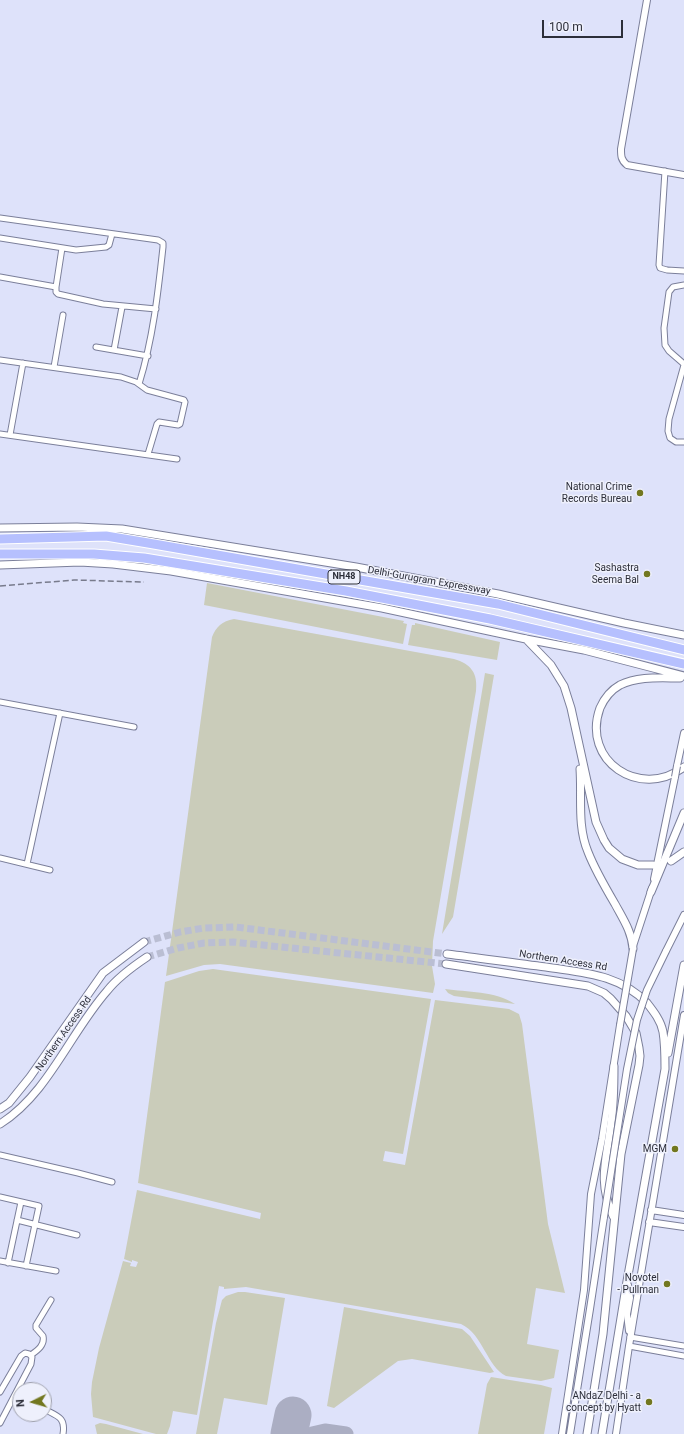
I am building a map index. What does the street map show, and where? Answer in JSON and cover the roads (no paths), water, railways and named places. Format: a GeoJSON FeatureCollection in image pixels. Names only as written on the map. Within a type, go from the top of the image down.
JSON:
{"type":"FeatureCollection","features":[{"type":"Feature","properties":{"kind":"highway","name":"Delhi-Gurugram Expressway"},"geometry":{"type":"LineString","coordinates":[[0,539],[106,536],[498,604],[684,650]]}},
{"type":"Feature","properties":{"kind":"highway","name":"NH48"},"geometry":{"type":"LineString","coordinates":[[0,554],[94,554],[152,559],[354,592],[490,619],[684,664]]}},
{"type":"Feature","properties":{"kind":"main road"},"geometry":{"type":"LineString","coordinates":[[0,528],[122,528],[356,566],[498,594],[684,635]]}},
{"type":"Feature","properties":{"kind":"main road"},"geometry":{"type":"LineString","coordinates":[[0,565],[80,562],[113,564],[171,571],[382,608],[584,650],[684,677]]}},
{"type":"Feature","properties":{"kind":"main road"},"geometry":{"type":"LineString","coordinates":[[526,639],[551,665],[559,676],[567,696],[596,822],[604,840],[609,848],[622,859],[638,865],[653,865]]}},
{"type":"Feature","properties":{"kind":"main road"},"geometry":{"type":"LineString","coordinates":[[680,766],[671,774],[655,779],[642,780],[623,773],[610,764],[602,752],[598,738],[597,723],[600,709],[606,698],[619,686],[640,678],[684,677]]}},
{"type":"Feature","properties":{"kind":"main road"},"geometry":{"type":"LineString","coordinates":[[575,729],[580,762],[581,820],[585,844],[598,875],[629,929],[633,950]]}},
{"type":"Feature","properties":{"kind":"main road"},"geometry":{"type":"LineString","coordinates":[[651,892],[684,813]]}},
{"type":"Feature","properties":{"kind":"main road"},"geometry":{"type":"LineString","coordinates":[[670,861],[684,852]]}},
{"type":"Feature","properties":{"kind":"main road","name":"Northern Access Rd"},"geometry":{"type":"LineString","coordinates":[[0,1109],[9,1103],[30,1077],[104,973],[144,942]]}},
{"type":"Feature","properties":{"kind":"main road","name":"Northern Access Rd"},"geometry":{"type":"LineString","coordinates":[[447,954],[598,975],[623,984],[640,996],[655,1013],[660,1022],[664,1042],[665,1069],[627,1281],[602,1434]]}},
{"type":"Feature","properties":{"kind":"main road","name":"Northern Access Rd"},"geometry":{"type":"LineString","coordinates":[[0,1124],[16,1113],[35,1094],[107,990],[125,973],[147,957]]}},
{"type":"Feature","properties":{"kind":"main road","name":"Northern Access Rd"},"geometry":{"type":"LineString","coordinates":[[446,964],[588,986],[604,993],[611,999],[626,1016],[638,1039],[639,1065],[621,1154],[603,1334],[587,1434]]}},
{"type":"Feature","properties":{"kind":"main road"},"geometry":{"type":"LineString","coordinates":[[665,1069],[684,965]]}},
{"type":"Feature","properties":{"kind":"main road"},"geometry":{"type":"LineString","coordinates":[[614,1066],[612,1113],[603,1180],[608,1204],[614,1218]]}},
{"type":"Feature","properties":{"kind":"street"},"geometry":{"type":"LineString","coordinates":[[647,0],[620,155],[622,160],[628,165],[684,175]]}},
{"type":"Feature","properties":{"kind":"street"},"geometry":{"type":"LineString","coordinates":[[665,171],[659,265],[663,270],[684,271]]}},
{"type":"Feature","properties":{"kind":"street"},"geometry":{"type":"LineString","coordinates":[[0,218],[158,240],[163,242],[164,247],[156,309],[148,356],[139,384]]}},
{"type":"Feature","properties":{"kind":"street"},"geometry":{"type":"LineString","coordinates":[[0,238],[76,250],[106,247],[110,242],[112,234]]}},
{"type":"Feature","properties":{"kind":"street"},"geometry":{"type":"LineString","coordinates":[[62,248],[56,287],[56,292],[59,294],[122,307],[156,309]]}},
{"type":"Feature","properties":{"kind":"street"},"geometry":{"type":"LineString","coordinates":[[0,277],[56,287]]}},
{"type":"Feature","properties":{"kind":"street"},"geometry":{"type":"LineString","coordinates":[[684,284],[675,286],[670,290],[664,335],[667,348],[684,364],[669,420],[668,431],[670,438],[676,442],[684,442]]}},
{"type":"Feature","properties":{"kind":"street"},"geometry":{"type":"LineString","coordinates":[[114,350],[122,307]]}},
{"type":"Feature","properties":{"kind":"street"},"geometry":{"type":"LineString","coordinates":[[54,367],[63,315]]}},
{"type":"Feature","properties":{"kind":"street"},"geometry":{"type":"LineString","coordinates":[[96,347],[148,356]]}},
{"type":"Feature","properties":{"kind":"street"},"geometry":{"type":"LineString","coordinates":[[0,360],[128,378],[147,390],[185,402],[179,425],[159,422],[156,424],[148,454]]}},
{"type":"Feature","properties":{"kind":"street"},"geometry":{"type":"LineString","coordinates":[[10,435],[23,363]]}},
{"type":"Feature","properties":{"kind":"street"},"geometry":{"type":"LineString","coordinates":[[0,434],[177,458]]}},
{"type":"Feature","properties":{"kind":"street"},"geometry":{"type":"LineString","coordinates":[[0,702],[134,727]]}},
{"type":"Feature","properties":{"kind":"street"},"geometry":{"type":"LineString","coordinates":[[27,864],[60,713]]}},
{"type":"Feature","properties":{"kind":"street"},"geometry":{"type":"LineString","coordinates":[[562,1434],[584,1290],[591,1194],[614,1066],[625,988],[641,920],[651,892],[675,777],[680,766],[684,734]]}},
{"type":"Feature","properties":{"kind":"street"},"geometry":{"type":"LineString","coordinates":[[0,858],[50,870]]}},
{"type":"Feature","properties":{"kind":"street"},"geometry":{"type":"LineString","coordinates":[[570,1434],[627,1069],[636,1025],[647,990],[684,915]]}},
{"type":"Feature","properties":{"kind":"street"},"geometry":{"type":"LineString","coordinates":[[616,1434],[630,1337],[684,1015]]}},
{"type":"Feature","properties":{"kind":"street"},"geometry":{"type":"LineString","coordinates":[[0,1155],[112,1182]]}},
{"type":"Feature","properties":{"kind":"street"},"geometry":{"type":"LineString","coordinates":[[0,1197],[39,1206],[26,1266]]}},
{"type":"Feature","properties":{"kind":"street"},"geometry":{"type":"LineString","coordinates":[[8,1263],[21,1202]]}},
{"type":"Feature","properties":{"kind":"street"},"geometry":{"type":"LineString","coordinates":[[651,1210],[684,1215]]}},
{"type":"Feature","properties":{"kind":"street"},"geometry":{"type":"LineString","coordinates":[[18,1220],[77,1235]]}},
{"type":"Feature","properties":{"kind":"street"},"geometry":{"type":"LineString","coordinates":[[649,1222],[684,1227]]}},
{"type":"Feature","properties":{"kind":"street"},"geometry":{"type":"LineString","coordinates":[[0,1261],[56,1272]]}},
{"type":"Feature","properties":{"kind":"street"},"geometry":{"type":"LineString","coordinates":[[627,1281],[630,1298],[627,1314],[630,1337]]}},
{"type":"Feature","properties":{"kind":"street"},"geometry":{"type":"LineString","coordinates":[[31,1355],[37,1351],[44,1342],[44,1336],[36,1328],[36,1325],[51,1300]]}},
{"type":"Feature","properties":{"kind":"street"},"geometry":{"type":"LineString","coordinates":[[630,1337],[684,1346]]}},
{"type":"Feature","properties":{"kind":"street"},"geometry":{"type":"LineString","coordinates":[[629,1346],[684,1356]]}},
{"type":"Feature","properties":{"kind":"street"},"geometry":{"type":"LineString","coordinates":[[0,1392],[21,1356],[26,1353],[31,1355]]}},
{"type":"Feature","properties":{"kind":"street"},"geometry":{"type":"LineString","coordinates":[[23,1382],[31,1364],[31,1355]]}},
{"type":"Feature","properties":{"kind":"street"},"geometry":{"type":"LineString","coordinates":[[0,1423],[12,1404]]}},
{"type":"Feature","properties":{"kind":"street"},"geometry":{"type":"LineString","coordinates":[[52,1413],[62,1419],[64,1426],[63,1434]]}},
{"type":"Feature","properties":{"kind":"tunnel"},"geometry":{"type":"LineString","coordinates":[[144,942],[180,932],[204,928],[236,927],[447,954]]}},
{"type":"Feature","properties":{"kind":"tunnel"},"geometry":{"type":"LineString","coordinates":[[147,957],[178,948],[204,943],[233,942],[446,964]]}},
{"type":"Feature","properties":{"kind":"railway"},"geometry":{"type":"LineString","coordinates":[[0,586],[74,580],[144,582]]}},
{"type":"Feature","properties":{"kind":"place","name":"National Crime Records Bureau"},"geometry":{"type":"Point","coordinates":[640,493]}},
{"type":"Feature","properties":{"kind":"place","name":"Sashastra Seema Bal"},"geometry":{"type":"Point","coordinates":[647,574]}},
{"type":"Feature","properties":{"kind":"place","name":"MGM"},"geometry":{"type":"Point","coordinates":[675,1149]}},
{"type":"Feature","properties":{"kind":"place","name":"Novotel - Pullman"},"geometry":{"type":"Point","coordinates":[667,1284]}},
{"type":"Feature","properties":{"kind":"place","name":"ANdaZ Delhi - a concept by Hyatt"},"geometry":{"type":"Point","coordinates":[649,1402]}}]}
